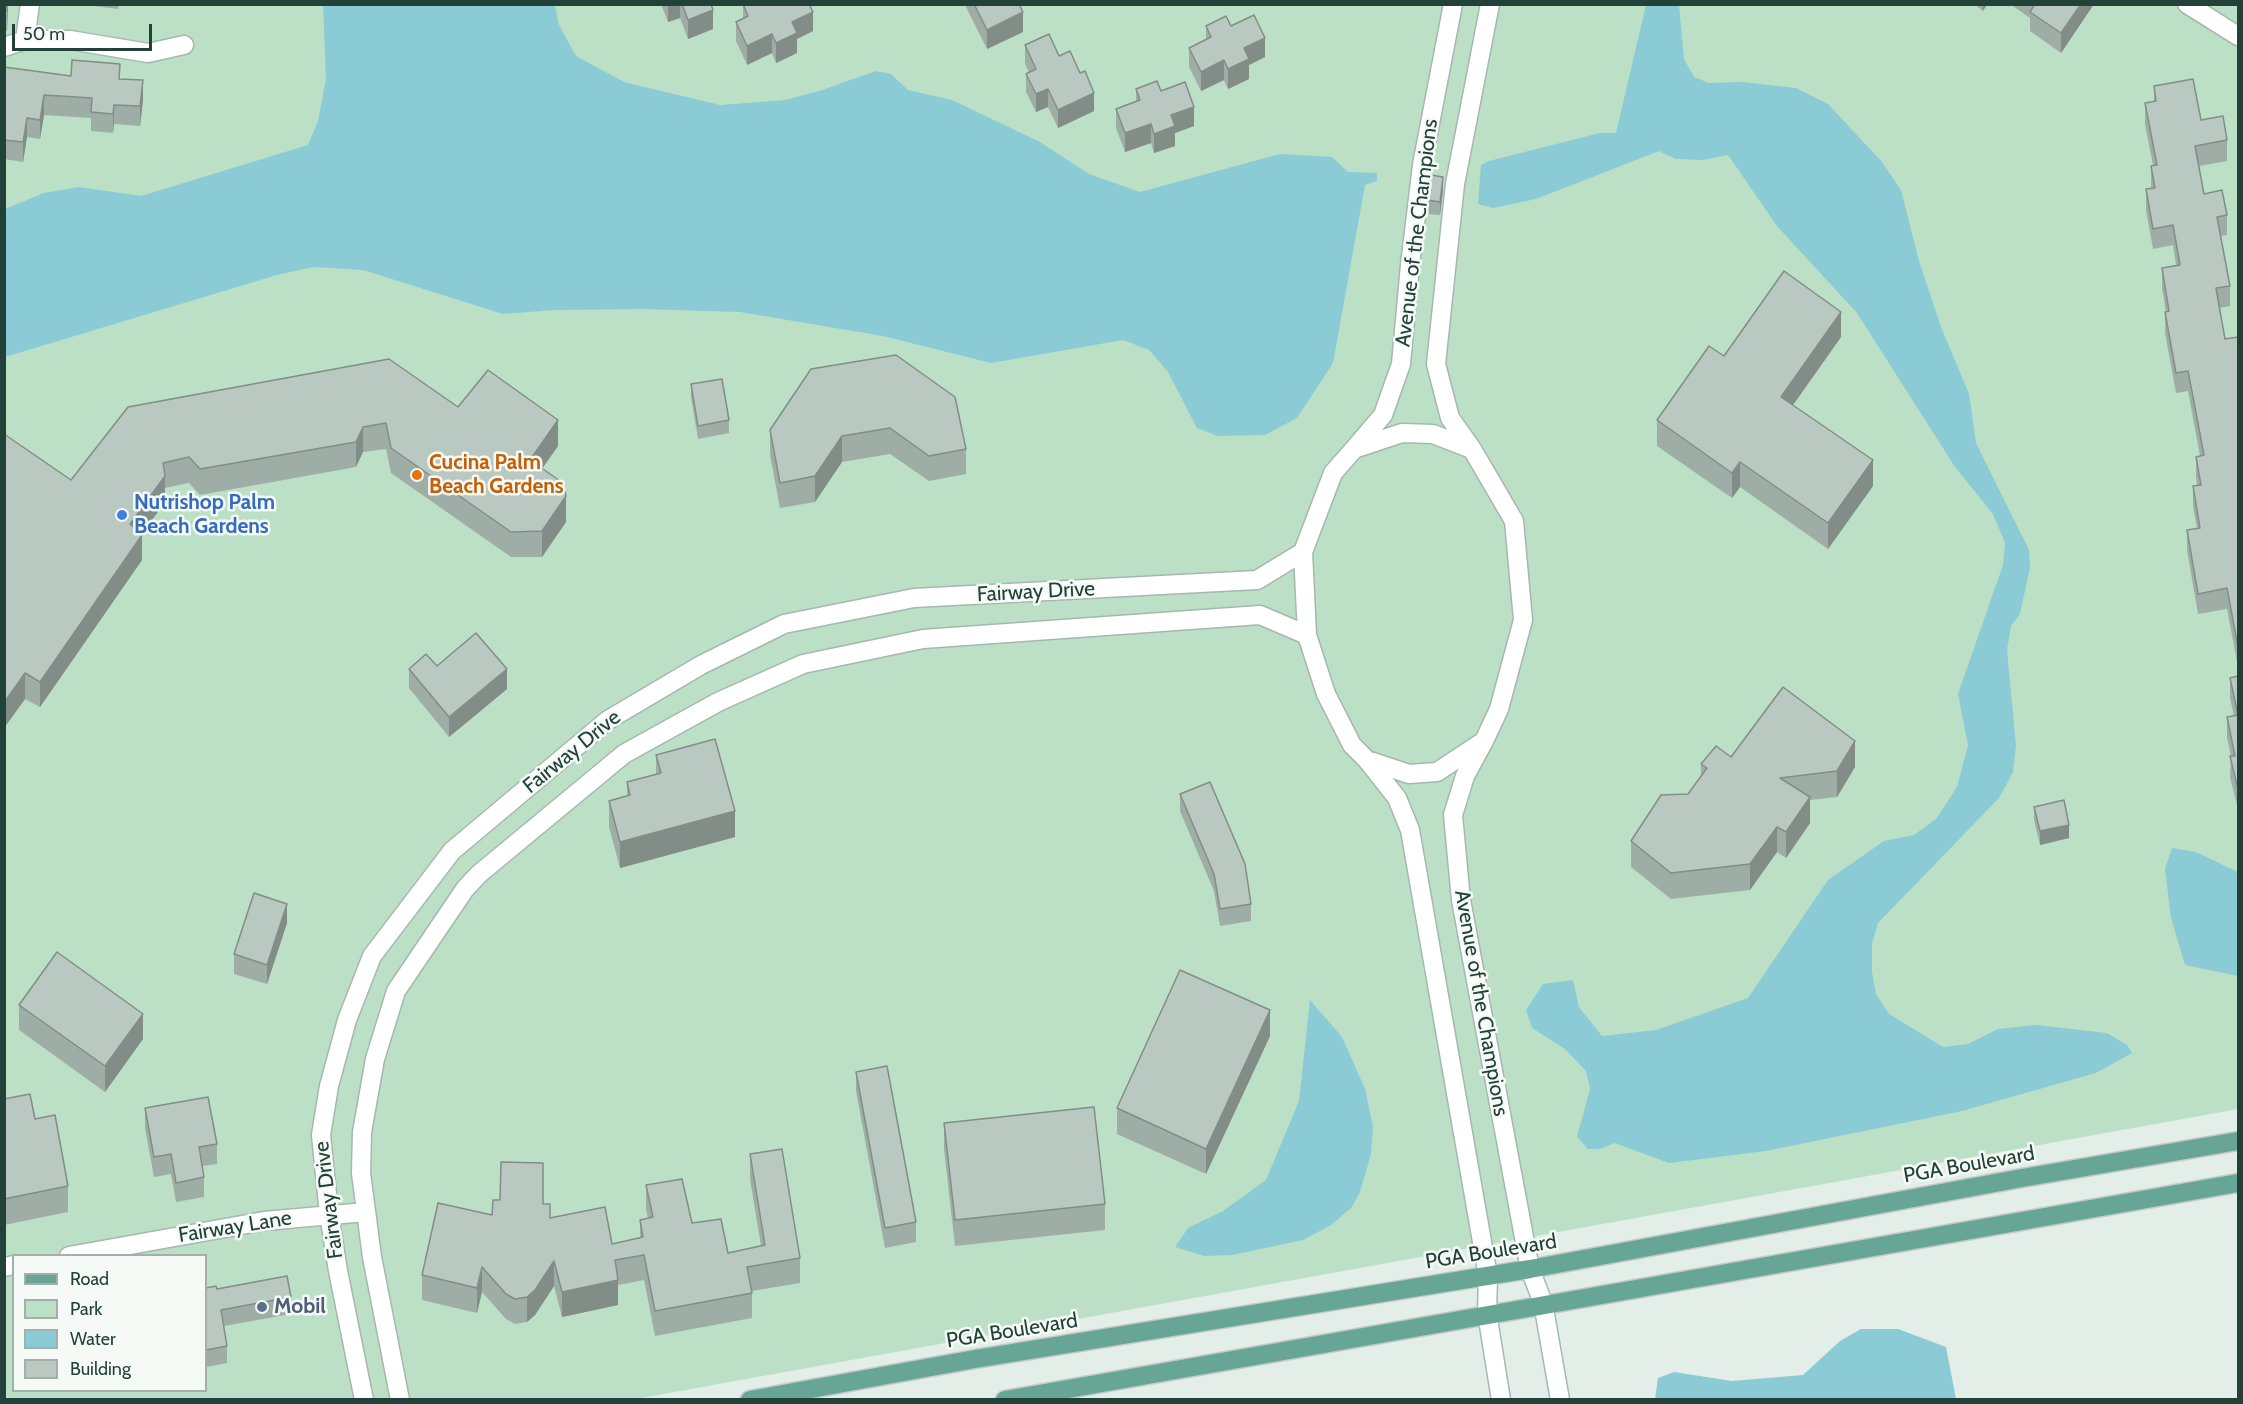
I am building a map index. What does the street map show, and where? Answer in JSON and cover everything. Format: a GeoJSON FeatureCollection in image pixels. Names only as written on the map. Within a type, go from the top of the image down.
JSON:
{"type":"FeatureCollection","features":[{"type":"Feature","properties":{"kind":"main road","name":"PGA Boulevard"},"geometry":{"type":"LineString","coordinates":[[750,1400],[975,1359],[1530,1269],[2022,1178],[2238,1142]]}},
{"type":"Feature","properties":{"kind":"main road"},"geometry":{"type":"LineString","coordinates":[[1005,1400],[1543,1303],[2238,1183]]}},
{"type":"Feature","properties":{"kind":"street"},"geometry":{"type":"LineString","coordinates":[[25,40],[30,4]]}},
{"type":"Feature","properties":{"kind":"street","name":"Avenue of the Champions"},"geometry":{"type":"LineString","coordinates":[[1453,4],[1422,165],[1401,364],[1383,415],[1333,473],[1303,552],[1307,635],[1326,694],[1352,745],[1397,798],[1410,830],[1488,1276],[1487,1313],[1501,1400]]}},
{"type":"Feature","properties":{"kind":"street","name":"Avenue of the Champions"},"geometry":{"type":"LineString","coordinates":[[1490,4],[1455,184],[1436,364],[1450,418],[1472,449],[1514,521],[1523,620],[1499,709],[1465,776],[1453,815],[1461,900],[1530,1269],[1543,1303],[1560,1400]]}},
{"type":"Feature","properties":{"kind":"street"},"geometry":{"type":"LineString","coordinates":[[2187,4],[2238,36]]}},
{"type":"Feature","properties":{"kind":"street"},"geometry":{"type":"LineString","coordinates":[[4,47],[25,40],[70,40],[148,53],[184,45]]}},
{"type":"Feature","properties":{"kind":"street"},"geometry":{"type":"LineString","coordinates":[[1354,449],[1402,433],[1433,434],[1472,449]]}},
{"type":"Feature","properties":{"kind":"street","name":"Fairway Drive"},"geometry":{"type":"LineString","coordinates":[[364,1400],[328,1214],[321,1135],[329,1086],[347,1020],[372,956],[452,851],[608,720],[701,665],[784,624],[915,598],[1257,580],[1303,552]]}},
{"type":"Feature","properties":{"kind":"street","name":"Fairway Drive"},"geometry":{"type":"LineString","coordinates":[[400,1400],[372,1257],[361,1173],[362,1132],[375,1059],[396,991],[465,890],[479,874],[624,754],[718,702],[803,663],[923,639],[1260,615],[1307,635]]}},
{"type":"Feature","properties":{"kind":"street"},"geometry":{"type":"LineString","coordinates":[[1367,760],[1409,774],[1437,772],[1484,741]]}},
{"type":"Feature","properties":{"kind":"street","name":"Fairway Lane"},"geometry":{"type":"LineString","coordinates":[[80,1254],[264,1221],[366,1212]]}},
{"type":"Feature","properties":{"kind":"green space"},"geometry":{"type":"Polygon","coordinates":[[[5,5],[2238,5],[2238,1109],[636,1399],[5,1400],[5,5]]]}},
{"type":"Feature","properties":{"kind":"water"},"geometry":{"type":"Polygon","coordinates":[[[323,5],[555,5],[559,25],[576,56],[624,82],[720,105],[786,100],[876,71],[891,74],[908,90],[952,100],[1040,142],[1089,174],[1140,192],[1280,154],[1332,157],[1348,172],[1377,173],[1377,181],[1365,185],[1333,363],[1297,418],[1265,435],[1218,436],[1197,428],[1168,372],[1149,350],[1123,340],[991,363],[883,336],[740,312],[643,309],[555,310],[503,314],[363,270],[314,267],[277,275],[5,357],[5,209],[44,193],[79,187],[141,196],[308,145],[318,121],[326,79],[323,5]]]}},
{"type":"Feature","properties":{"kind":"water"},"geometry":{"type":"Polygon","coordinates":[[[1646,5],[1679,5],[1684,59],[1694,77],[1709,83],[1742,82],[1796,88],[1828,104],[1882,162],[1901,190],[1919,261],[1941,327],[1969,394],[1976,443],[2029,550],[2030,567],[2020,614],[2011,626],[2007,650],[2016,746],[2013,772],[1999,798],[1878,923],[1872,944],[1872,972],[1876,994],[1889,1014],[1943,1047],[1968,1044],[1998,1029],[2036,1025],[2107,1033],[2127,1045],[2132,1053],[2096,1073],[1962,1111],[1766,1151],[1669,1163],[1615,1143],[1600,1149],[1588,1149],[1577,1137],[1590,1089],[1586,1071],[1565,1049],[1532,1028],[1526,1010],[1543,984],[1573,980],[1579,1007],[1602,1036],[1656,1030],[1748,998],[1828,880],[1884,841],[1914,835],[1936,819],[1957,787],[1968,745],[1958,694],[2003,565],[2005,543],[1993,514],[1955,467],[1857,313],[1777,226],[1728,155],[1703,160],[1676,159],[1659,151],[1536,199],[1493,208],[1478,204],[1481,165],[1600,133],[1616,133],[1646,5]]]}},
{"type":"Feature","properties":{"kind":"water"},"geometry":{"type":"Polygon","coordinates":[[[2172,848],[2196,852],[2238,872],[2238,976],[2185,965],[2171,918],[2165,869],[2172,848]]]}},
{"type":"Feature","properties":{"kind":"water"},"geometry":{"type":"Polygon","coordinates":[[[1310,1000],[1342,1037],[1365,1089],[1373,1127],[1371,1154],[1360,1192],[1352,1207],[1331,1225],[1303,1240],[1232,1255],[1204,1256],[1175,1247],[1188,1228],[1223,1211],[1266,1180],[1299,1101],[1310,1000]]]}},
{"type":"Feature","properties":{"kind":"water"},"geometry":{"type":"Polygon","coordinates":[[[1861,1329],[1898,1329],[1946,1347],[1956,1399],[1655,1399],[1658,1378],[1674,1372],[1732,1381],[1803,1375],[1840,1341],[1861,1329]]]}},
{"type":"Feature","properties":{"kind":"building"},"geometry":{"type":"Polygon","coordinates":[[[682,4],[711,4],[713,10],[688,20],[682,4]]]}},
{"type":"Feature","properties":{"kind":"building"},"geometry":{"type":"Polygon","coordinates":[[[743,4],[809,4],[813,12],[792,22],[797,33],[776,43],[772,34],[747,46],[736,22],[748,16],[743,4]]]}},
{"type":"Feature","properties":{"kind":"building"},"geometry":{"type":"Polygon","coordinates":[[[974,4],[1019,4],[1023,12],[987,30],[974,4]]]}},
{"type":"Feature","properties":{"kind":"building"},"geometry":{"type":"Polygon","coordinates":[[[2035,4],[2081,4],[2061,33],[2030,12],[2035,4]]]}},
{"type":"Feature","properties":{"kind":"building"},"geometry":{"type":"Polygon","coordinates":[[[1254,15],[1265,38],[1244,48],[1249,59],[1228,69],[1224,60],[1201,72],[1189,48],[1211,37],[1206,26],[1226,16],[1231,26],[1254,15]]]}},
{"type":"Feature","properties":{"kind":"building"},"geometry":{"type":"Polygon","coordinates":[[[1049,34],[1059,56],[1070,51],[1080,73],[1085,71],[1094,93],[1058,110],[1048,89],[1036,94],[1026,74],[1036,69],[1025,45],[1049,34]]]}},
{"type":"Feature","properties":{"kind":"building"},"geometry":{"type":"Polygon","coordinates":[[[72,60],[120,64],[119,79],[143,80],[140,106],[114,105],[113,114],[91,112],[92,98],[44,95],[40,120],[27,118],[23,142],[4,140],[4,67],[71,76],[72,60]]]}},
{"type":"Feature","properties":{"kind":"building"},"geometry":{"type":"Polygon","coordinates":[[[2193,79],[2201,120],[2223,116],[2227,140],[2195,146],[2204,194],[2222,190],[2227,215],[2217,217],[2230,286],[2216,288],[2225,339],[2238,337],[2238,647],[2227,588],[2198,594],[2187,530],[2200,528],[2193,486],[2201,485],[2196,457],[2204,455],[2188,371],[2176,373],[2165,312],[2169,311],[2162,268],[2180,265],[2173,225],[2153,229],[2146,189],[2155,188],[2151,166],[2157,165],[2145,103],[2156,101],[2154,86],[2193,79]]]}},
{"type":"Feature","properties":{"kind":"building"},"geometry":{"type":"Polygon","coordinates":[[[1157,81],[1161,91],[1185,82],[1194,107],[1171,115],[1175,126],[1154,134],[1151,124],[1125,133],[1116,109],[1140,100],[1136,89],[1157,81]]]}},
{"type":"Feature","properties":{"kind":"building"},"geometry":{"type":"Polygon","coordinates":[[[1431,175],[1443,177],[1440,202],[1428,200],[1431,175]]]}},
{"type":"Feature","properties":{"kind":"building"},"geometry":{"type":"Polygon","coordinates":[[[1784,271],[1841,312],[1781,397],[1873,460],[1828,523],[1740,462],[1732,473],[1657,420],[1709,346],[1724,356],[1784,271]]]}},
{"type":"Feature","properties":{"kind":"building"},"geometry":{"type":"Polygon","coordinates":[[[896,355],[955,397],[966,449],[929,456],[890,428],[842,436],[815,476],[780,483],[770,430],[811,369],[896,355]]]}},
{"type":"Feature","properties":{"kind":"building"},"geometry":{"type":"Polygon","coordinates":[[[389,359],[458,407],[488,370],[558,420],[530,460],[563,483],[566,496],[542,531],[511,532],[391,448],[386,423],[363,427],[356,442],[200,469],[189,457],[163,463],[165,476],[130,524],[142,535],[40,682],[25,673],[4,703],[4,434],[71,480],[128,407],[389,359]]]}},
{"type":"Feature","properties":{"kind":"building"},"geometry":{"type":"Polygon","coordinates":[[[722,379],[729,420],[698,426],[691,384],[722,379]]]}},
{"type":"Feature","properties":{"kind":"building"},"geometry":{"type":"Polygon","coordinates":[[[476,633],[507,669],[449,717],[409,669],[426,654],[437,666],[476,633]]]}},
{"type":"Feature","properties":{"kind":"building"},"geometry":{"type":"Polygon","coordinates":[[[2238,676],[2238,715],[2230,678],[2238,676]]]}},
{"type":"Feature","properties":{"kind":"building"},"geometry":{"type":"Polygon","coordinates":[[[1783,687],[1855,741],[1837,771],[1780,778],[1810,797],[1786,832],[1777,827],[1750,864],[1671,873],[1631,841],[1661,795],[1688,794],[1707,768],[1701,764],[1716,746],[1731,757],[1783,687]]]}},
{"type":"Feature","properties":{"kind":"building"},"geometry":{"type":"Polygon","coordinates":[[[2238,715],[2237,785],[2230,756],[2235,756],[2227,717],[2238,715]]]}},
{"type":"Feature","properties":{"kind":"building"},"geometry":{"type":"Polygon","coordinates":[[[715,739],[735,811],[620,842],[609,801],[630,795],[627,782],[661,773],[656,755],[715,739]]]}},
{"type":"Feature","properties":{"kind":"building"},"geometry":{"type":"Polygon","coordinates":[[[1210,782],[1245,864],[1251,904],[1220,909],[1214,874],[1180,794],[1210,782]]]}},
{"type":"Feature","properties":{"kind":"building"},"geometry":{"type":"Polygon","coordinates":[[[2064,800],[2069,825],[2040,831],[2034,807],[2064,800]]]}},
{"type":"Feature","properties":{"kind":"building"},"geometry":{"type":"Polygon","coordinates":[[[254,893],[287,904],[267,965],[234,954],[254,893]]]}},
{"type":"Feature","properties":{"kind":"building"},"geometry":{"type":"Polygon","coordinates":[[[57,952],[143,1014],[105,1066],[19,1005],[57,952]]]}},
{"type":"Feature","properties":{"kind":"building"},"geometry":{"type":"Polygon","coordinates":[[[1180,970],[1270,1010],[1206,1149],[1117,1108],[1180,970]]]}},
{"type":"Feature","properties":{"kind":"building"},"geometry":{"type":"Polygon","coordinates":[[[887,1066],[916,1222],[885,1228],[856,1072],[887,1066]]]}},
{"type":"Feature","properties":{"kind":"building"},"geometry":{"type":"Polygon","coordinates":[[[30,1094],[35,1119],[55,1115],[68,1186],[4,1199],[4,1099],[30,1094]]]}},
{"type":"Feature","properties":{"kind":"building"},"geometry":{"type":"Polygon","coordinates":[[[208,1097],[217,1144],[199,1147],[204,1177],[176,1183],[171,1154],[154,1157],[145,1108],[208,1097]]]}},
{"type":"Feature","properties":{"kind":"building"},"geometry":{"type":"Polygon","coordinates":[[[1094,1107],[1105,1204],[955,1220],[944,1123],[1094,1107]]]}},
{"type":"Feature","properties":{"kind":"building"},"geometry":{"type":"Polygon","coordinates":[[[782,1149],[800,1258],[747,1267],[752,1293],[655,1311],[644,1255],[615,1260],[618,1280],[562,1292],[554,1261],[535,1290],[527,1297],[515,1299],[506,1294],[482,1267],[477,1288],[422,1275],[438,1203],[492,1215],[493,1200],[500,1200],[501,1162],[543,1163],[543,1204],[550,1204],[550,1218],[605,1207],[612,1244],[643,1237],[640,1220],[653,1217],[646,1185],[682,1179],[692,1223],[721,1219],[728,1253],[765,1245],[750,1154],[782,1149]]]}},
{"type":"Feature","properties":{"kind":"building"},"geometry":{"type":"Polygon","coordinates":[[[287,1276],[291,1297],[221,1310],[227,1346],[207,1350],[207,1288],[216,1286],[217,1289],[287,1276]]]}},
{"type":"Feature","properties":{"kind":"place","name":"Cucina Palm Beach Gardens"},"geometry":{"type":"Point","coordinates":[417,475]}},
{"type":"Feature","properties":{"kind":"place","name":"Nutrishop Palm Beach Gardens"},"geometry":{"type":"Point","coordinates":[122,515]}},
{"type":"Feature","properties":{"kind":"place","name":"Mobil"},"geometry":{"type":"Point","coordinates":[262,1307]}}]}
